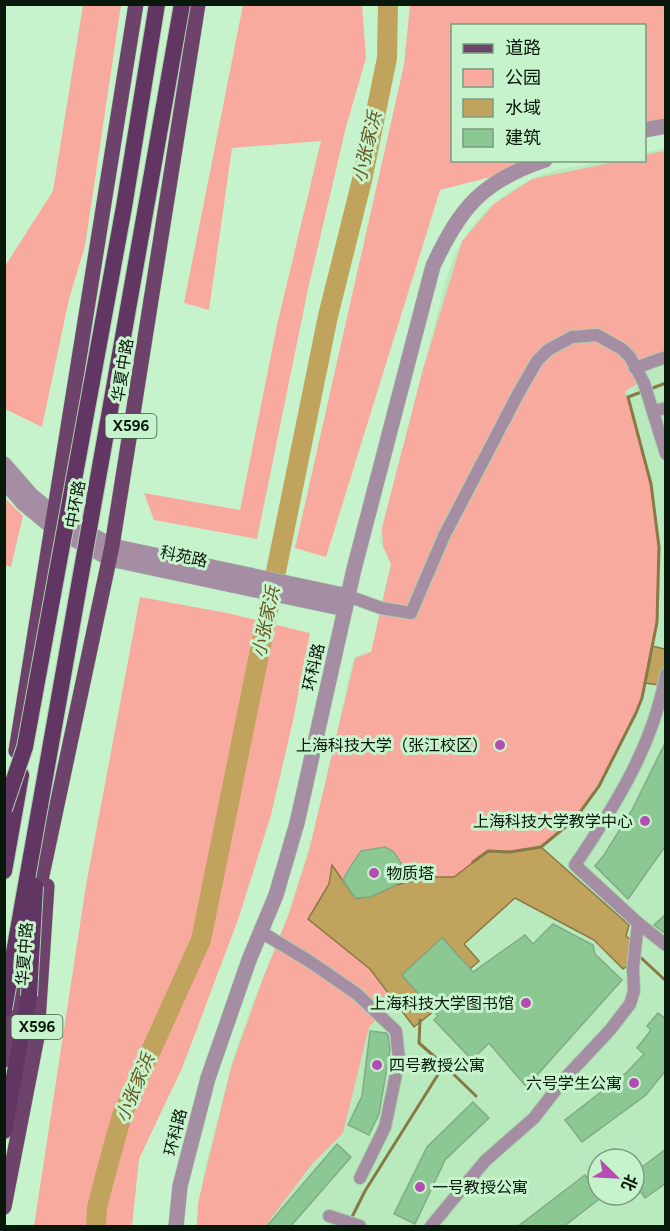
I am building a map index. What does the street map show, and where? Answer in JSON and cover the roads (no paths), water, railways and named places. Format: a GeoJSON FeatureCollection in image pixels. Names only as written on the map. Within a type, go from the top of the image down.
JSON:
{"type":"FeatureCollection","features":[{"type":"Feature","properties":{"kind":"highway","name":"中环路"},"geometry":{"type":"LineString","coordinates":[[4,871],[124,207],[157,4]]}},
{"type":"Feature","properties":{"kind":"highway","name":"中环路"},"geometry":{"type":"LineString","coordinates":[[4,1009],[182,4]]}},
{"type":"Feature","properties":{"kind":"highway"},"geometry":{"type":"LineString","coordinates":[[4,808],[26,747]]}},
{"type":"Feature","properties":{"kind":"highway"},"geometry":{"type":"LineString","coordinates":[[4,1131],[29,996],[40,807]]}},
{"type":"Feature","properties":{"kind":"main road"},"geometry":{"type":"LineString","coordinates":[[4,830],[136,4]]}},
{"type":"Feature","properties":{"kind":"main road","name":"华夏中路"},"geometry":{"type":"LineString","coordinates":[[4,1060],[111,552],[198,4]]}},
{"type":"Feature","properties":{"kind":"main road","name":"华夏中路"},"geometry":{"type":"LineString","coordinates":[[4,1207],[37,1037],[49,844]]}},
{"type":"Feature","properties":{"kind":"street"},"geometry":{"type":"LineString","coordinates":[[646,130],[666,126]]}},
{"type":"Feature","properties":{"kind":"street"},"geometry":{"type":"LineString","coordinates":[[646,140],[666,136]]}},
{"type":"Feature","properties":{"kind":"street","name":"环科路"},"geometry":{"type":"LineString","coordinates":[[166,1227],[170,1185],[198,1075],[239,957],[266,892],[287,821],[423,262],[440,226],[465,194],[491,173],[511,162]]}},
{"type":"Feature","properties":{"kind":"street","name":"环科路"},"geometry":{"type":"LineString","coordinates":[[176,1227],[180,1186],[208,1078],[224,1026],[276,895],[297,823],[342,601],[433,266],[449,232],[472,201],[497,182],[524,167],[539,162]]}},
{"type":"Feature","properties":{"kind":"street","name":"科苑路"},"geometry":{"type":"LineString","coordinates":[[4,481],[23,503],[111,552],[300,593],[411,613],[444,536],[537,361],[548,350],[572,337],[597,335],[622,349],[630,357],[635,368]]}},
{"type":"Feature","properties":{"kind":"street"},"geometry":{"type":"LineString","coordinates":[[666,357],[635,368],[644,384],[666,454]]}},
{"type":"Feature","properties":{"kind":"street"},"geometry":{"type":"LineString","coordinates":[[653,411],[666,408]]}},
{"type":"Feature","properties":{"kind":"street","name":"科苑路"},"geometry":{"type":"LineString","coordinates":[[4,464],[53,520]]}},
{"type":"Feature","properties":{"kind":"street"},"geometry":{"type":"LineString","coordinates":[[664,681],[658,708],[634,769],[608,816],[575,865],[638,923],[666,945]]}},
{"type":"Feature","properties":{"kind":"street"},"geometry":{"type":"LineString","coordinates":[[431,1227],[485,1161],[534,1118],[630,1004],[634,991],[633,968],[638,923]]}},
{"type":"Feature","properties":{"kind":"street"},"geometry":{"type":"LineString","coordinates":[[261,932],[357,994],[396,1031],[399,1060],[385,1127],[360,1178]]}},
{"type":"Feature","properties":{"kind":"street"},"geometry":{"type":"LineString","coordinates":[[329,1216],[358,1226]]}},
{"type":"Feature","properties":{"kind":"water"},"geometry":{"type":"Polygon","coordinates":[[[652,646],[665,649],[665,686],[645,683],[652,646]]]}},
{"type":"Feature","properties":{"kind":"water"},"geometry":{"type":"Polygon","coordinates":[[[541,847],[629,925],[626,936],[632,941],[630,964],[623,969],[594,940],[515,898],[464,944],[479,961],[470,969],[442,938],[402,975],[434,1011],[414,1027],[370,969],[308,919],[329,884],[332,865],[355,898],[370,897],[396,885],[434,877],[454,877],[488,851],[510,852],[541,847]]]}},
{"type":"Feature","properties":{"kind":"waterway","name":"小张家浜"},"geometry":{"type":"LineString","coordinates":[[96,1226],[97,1208],[122,1115],[201,940],[328,316],[362,180],[387,58],[388,4]]}},
{"type":"Feature","properties":{"kind":"waterway"},"geometry":{"type":"LineString","coordinates":[[650,389],[666,383]]}},
{"type":"Feature","properties":{"kind":"waterway"},"geometry":{"type":"LineString","coordinates":[[473,862],[488,851],[510,852],[541,847],[575,819],[599,786],[642,698],[657,622],[659,547],[651,484],[628,397],[644,391]]}},
{"type":"Feature","properties":{"kind":"waterway"},"geometry":{"type":"LineString","coordinates":[[638,955],[666,981]]}},
{"type":"Feature","properties":{"kind":"waterway"},"geometry":{"type":"LineString","coordinates":[[350,1221],[365,1191],[444,1065],[419,1043],[420,1020]]}},
{"type":"Feature","properties":{"kind":"waterway"},"geometry":{"type":"LineString","coordinates":[[444,1065],[476,1096]]}},
{"type":"Feature","properties":{"kind":"place","name":"上海科技大学（张江校区）"},"geometry":{"type":"Point","coordinates":[500,745]}},
{"type":"Feature","properties":{"kind":"place","name":"上海科技大学教学中心"},"geometry":{"type":"Point","coordinates":[645,821]}},
{"type":"Feature","properties":{"kind":"place","name":"物质塔"},"geometry":{"type":"Point","coordinates":[374,873]}},
{"type":"Feature","properties":{"kind":"place","name":"上海科技大学图书馆"},"geometry":{"type":"Point","coordinates":[526,1003]}},
{"type":"Feature","properties":{"kind":"place","name":"四号教授公寓"},"geometry":{"type":"Point","coordinates":[377,1065]}},
{"type":"Feature","properties":{"kind":"place","name":"六号学生公寓"},"geometry":{"type":"Point","coordinates":[634,1083]}},
{"type":"Feature","properties":{"kind":"place","name":"一号教授公寓"},"geometry":{"type":"Point","coordinates":[420,1187]}}]}
